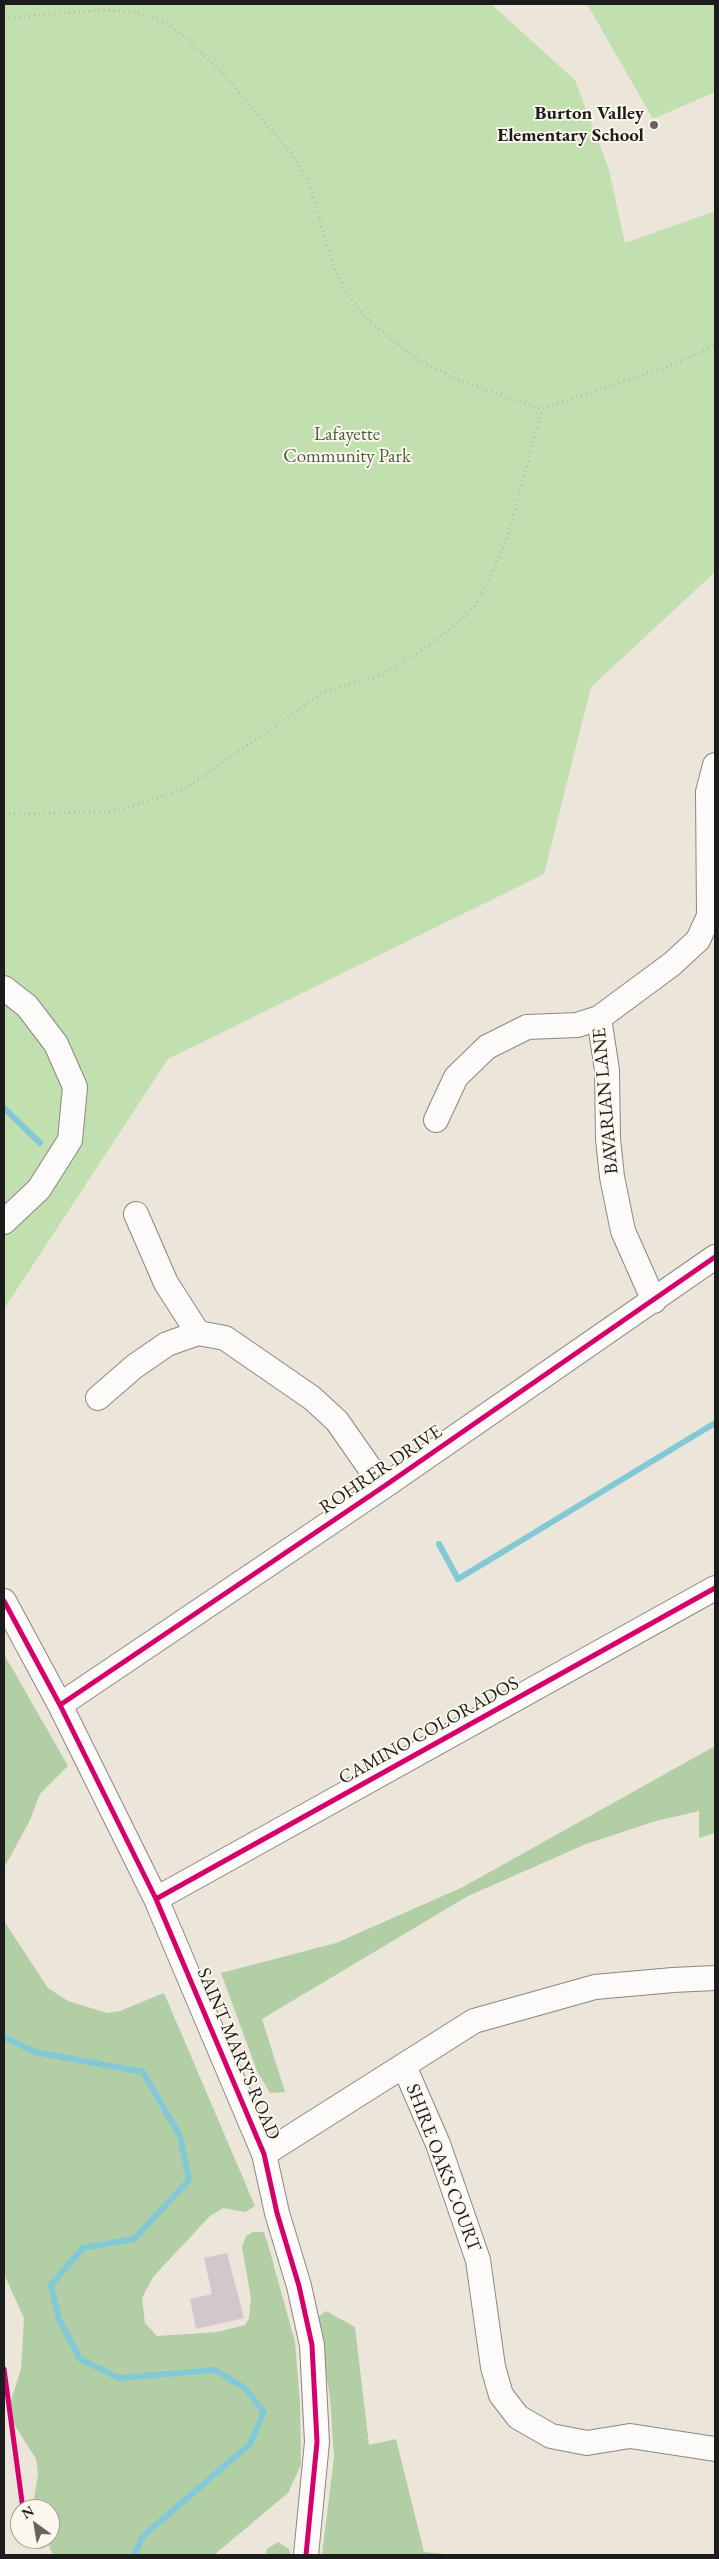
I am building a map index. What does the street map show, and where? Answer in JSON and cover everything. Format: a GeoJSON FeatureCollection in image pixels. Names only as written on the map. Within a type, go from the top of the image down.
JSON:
{"type":"FeatureCollection","features":[{"type":"Feature","properties":{"kind":"street","name":"BAVARIAN LANE"},"geometry":{"type":"LineString","coordinates":[[654,1301],[622,1231],[612,1177],[608,1139],[607,1070],[599,1018],[672,964],[698,940],[709,916],[708,792],[715,764]]}},
{"type":"Feature","properties":{"kind":"street"},"geometry":{"type":"LineString","coordinates":[[4,988],[27,1006],[56,1044],[75,1087],[70,1140],[39,1189],[4,1222]]}},
{"type":"Feature","properties":{"kind":"street"},"geometry":{"type":"LineString","coordinates":[[436,1120],[456,1077],[487,1047],[527,1027],[577,1025],[599,1018]]}},
{"type":"Feature","properties":{"kind":"street"},"geometry":{"type":"LineString","coordinates":[[136,1214],[166,1283],[176,1302],[198,1333]]}},
{"type":"Feature","properties":{"kind":"street","name":"ROHRER DRIVE"},"geometry":{"type":"LineString","coordinates":[[60,1705],[383,1487],[715,1257]]}},
{"type":"Feature","properties":{"kind":"street"},"geometry":{"type":"LineString","coordinates":[[98,1398],[135,1366],[167,1344],[198,1333],[226,1338],[312,1398],[337,1421],[383,1487]]}},
{"type":"Feature","properties":{"kind":"street","name":"CAMINO COLORADOS"},"geometry":{"type":"LineString","coordinates":[[156,1899],[715,1588]]}},
{"type":"Feature","properties":{"kind":"street","name":"SAINT MARY'S ROAD"},"geometry":{"type":"LineString","coordinates":[[4,1601],[60,1705],[156,1899],[264,2154],[277,2213],[299,2286],[312,2345],[317,2442],[306,2555]]}},
{"type":"Feature","properties":{"kind":"street"},"geometry":{"type":"LineString","coordinates":[[264,2154],[474,2021],[585,1989],[673,1980],[715,1978]]}},
{"type":"Feature","properties":{"kind":"street","name":"SHIRE OAKS COURT"},"geometry":{"type":"LineString","coordinates":[[404,2066],[438,2144],[478,2260],[493,2367],[501,2395],[518,2417],[551,2436],[587,2442],[630,2436],[715,2449]]}},
{"type":"Feature","properties":{"kind":"path"},"geometry":{"type":"LineString","coordinates":[[4,18],[105,10],[142,13],[166,23],[189,41],[224,76],[292,154],[308,182],[335,270],[347,294],[371,322],[417,359],[458,380],[542,408],[679,362],[715,345]]}},
{"type":"Feature","properties":{"kind":"path"},"geometry":{"type":"LineString","coordinates":[[4,814],[113,812],[186,788],[324,692],[384,674],[433,643],[474,608],[492,573],[508,535],[542,408]]}},
{"type":"Feature","properties":{"kind":"green space","name":"Lafayette Community Park"},"geometry":{"type":"Polygon","coordinates":[[[4,4],[491,4],[575,80],[609,170],[625,243],[715,211],[715,572],[591,687],[544,874],[168,1059],[4,1309],[4,4]]]}},
{"type":"Feature","properties":{"kind":"green space"},"geometry":{"type":"Polygon","coordinates":[[[587,4],[715,4],[715,92],[653,119],[587,4]]]}},
{"type":"Feature","properties":{"kind":"green space"},"geometry":{"type":"Polygon","coordinates":[[[4,1654],[68,1766],[40,1794],[30,1820],[4,1868],[4,1654]]]}},
{"type":"Feature","properties":{"kind":"green space"},"geometry":{"type":"Polygon","coordinates":[[[715,1746],[715,1833],[699,1838],[699,1811],[656,1821],[586,1844],[468,1896],[262,2019],[285,2092],[270,2093],[257,2071],[221,1973],[336,1943],[463,1887],[715,1746]]]}},
{"type":"Feature","properties":{"kind":"green space"},"geometry":{"type":"Polygon","coordinates":[[[4,1921],[48,1988],[68,2001],[107,2013],[120,2011],[164,1993],[255,2206],[245,2212],[223,2208],[210,2216],[153,2277],[142,2298],[145,2323],[157,2336],[217,2332],[245,2325],[249,2318],[251,2298],[242,2247],[246,2236],[253,2232],[264,2232],[295,2342],[300,2404],[301,2465],[288,2493],[214,2555],[53,2555],[50,2549],[60,2549],[60,2499],[34,2499],[38,2474],[36,2459],[7,2413],[21,2369],[24,2318],[4,2274],[4,1921]]]}},
{"type":"Feature","properties":{"kind":"green space"},"geometry":{"type":"Polygon","coordinates":[[[326,2311],[355,2327],[369,2445],[396,2439],[424,2552],[456,2555],[322,2555],[334,2457],[330,2397],[317,2318],[326,2311]]]}},
{"type":"Feature","properties":{"kind":"green space"},"geometry":{"type":"Polygon","coordinates":[[[278,2542],[289,2549],[291,2555],[266,2555],[267,2549],[278,2542]]]}},
{"type":"Feature","properties":{"kind":"building"},"geometry":{"type":"Polygon","coordinates":[[[227,2253],[244,2318],[196,2329],[190,2299],[212,2294],[204,2258],[227,2253]]]}},
{"type":"Feature","properties":{"kind":"waterway"},"geometry":{"type":"LineString","coordinates":[[4,1108],[40,1143]]}},
{"type":"Feature","properties":{"kind":"waterway"},"geometry":{"type":"LineString","coordinates":[[439,1544],[458,1579],[715,1423]]}},
{"type":"Feature","properties":{"kind":"waterway"},"geometry":{"type":"LineString","coordinates":[[4,2037],[35,2052],[143,2072],[180,2136],[189,2180],[134,2239],[83,2248],[51,2285],[59,2319],[80,2359],[119,2378],[215,2370],[245,2388],[264,2412],[250,2444],[143,2536],[134,2555]]}},
{"type":"Feature","properties":{"kind":"cycle path"},"geometry":{"type":"LineString","coordinates":[[60,1705],[383,1487],[715,1257]]}},
{"type":"Feature","properties":{"kind":"cycle path"},"geometry":{"type":"LineString","coordinates":[[156,1899],[715,1588]]}},
{"type":"Feature","properties":{"kind":"cycle path"},"geometry":{"type":"LineString","coordinates":[[4,1601],[60,1705],[156,1899],[264,2154],[277,2213],[299,2286],[312,2345],[317,2442],[306,2555]]}},
{"type":"Feature","properties":{"kind":"cycle path"},"geometry":{"type":"LineString","coordinates":[[4,2369],[22,2499]]}},
{"type":"Feature","properties":{"kind":"place","name":"Burton Valley Elementary School"},"geometry":{"type":"Point","coordinates":[654,125]}}]}
